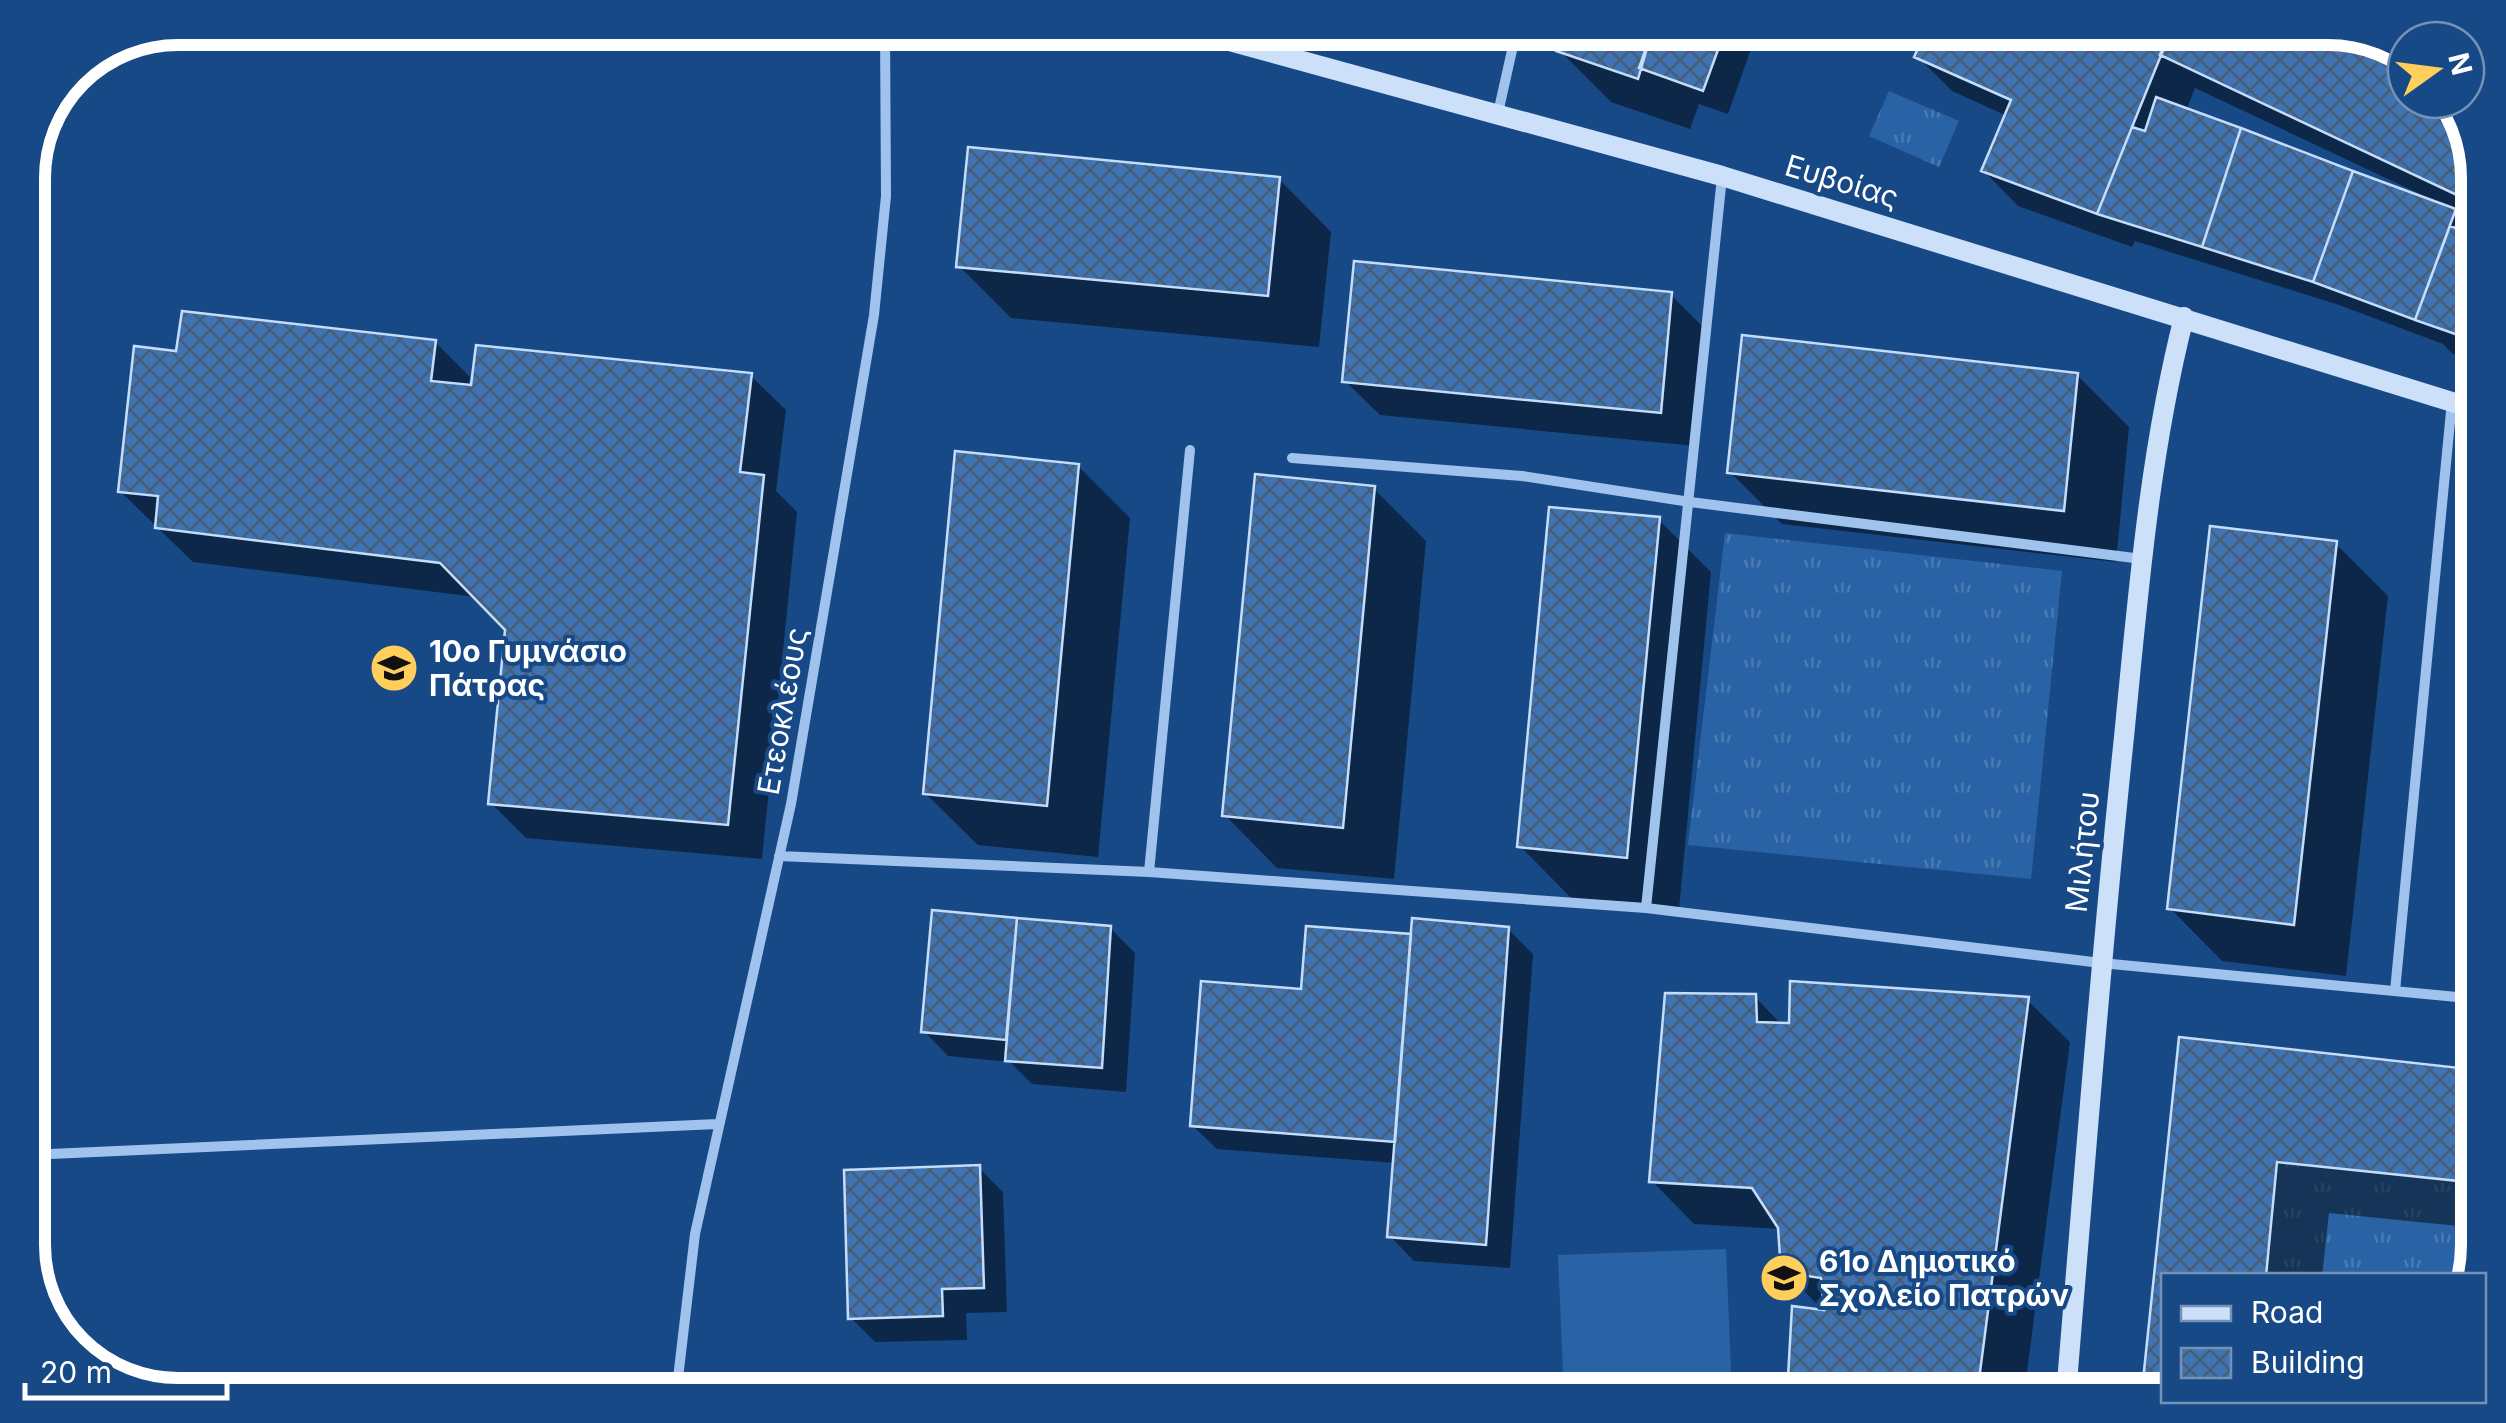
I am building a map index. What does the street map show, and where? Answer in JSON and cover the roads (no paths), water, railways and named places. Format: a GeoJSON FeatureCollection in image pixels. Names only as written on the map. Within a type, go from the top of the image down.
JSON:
{"type":"FeatureCollection","features":[{"type":"Feature","properties":{"kind":"main road","name":"Ευβοίας"},"geometry":{"type":"LineString","coordinates":[[1244,45],[1722,176],[2461,405]]}},
{"type":"Feature","properties":{"kind":"main road","name":"Μιλήτου"},"geometry":{"type":"LineString","coordinates":[[2067,1378],[2101,963],[2142,559],[2166,385],[2184,317]]}},
{"type":"Feature","properties":{"kind":"street","name":"Ετεοκλέους"},"geometry":{"type":"LineString","coordinates":[[678,1378],[690,1265],[717,1124],[803,742],[874,316],[886,196],[885,45]]}},
{"type":"Feature","properties":{"kind":"street"},"geometry":{"type":"LineString","coordinates":[[1498,114],[1513,45]]}},
{"type":"Feature","properties":{"kind":"street"},"geometry":{"type":"LineString","coordinates":[[1646,908],[1722,176]]}},
{"type":"Feature","properties":{"kind":"street"},"geometry":{"type":"LineString","coordinates":[[2395,991],[2452,402]]}},
{"type":"Feature","properties":{"kind":"street"},"geometry":{"type":"LineString","coordinates":[[1148,872],[1190,450]]}},
{"type":"Feature","properties":{"kind":"street"},"geometry":{"type":"LineString","coordinates":[[1292,458],[1522,476],[1690,502],[2142,559]]}},
{"type":"Feature","properties":{"kind":"street"},"geometry":{"type":"LineString","coordinates":[[779,856],[1148,872],[1646,908],[2101,963],[2461,997]]}},
{"type":"Feature","properties":{"kind":"street"},"geometry":{"type":"LineString","coordinates":[[45,1155],[717,1124]]}},
{"type":"Feature","properties":{"kind":"place","name":"10ο Γυμνάσιο Πάτρας"},"geometry":{"type":"Point","coordinates":[394,668]}},
{"type":"Feature","properties":{"kind":"place","name":"61ο Δημοτικό Σχολείο Πατρών"},"geometry":{"type":"Point","coordinates":[1784,1278]}}]}
